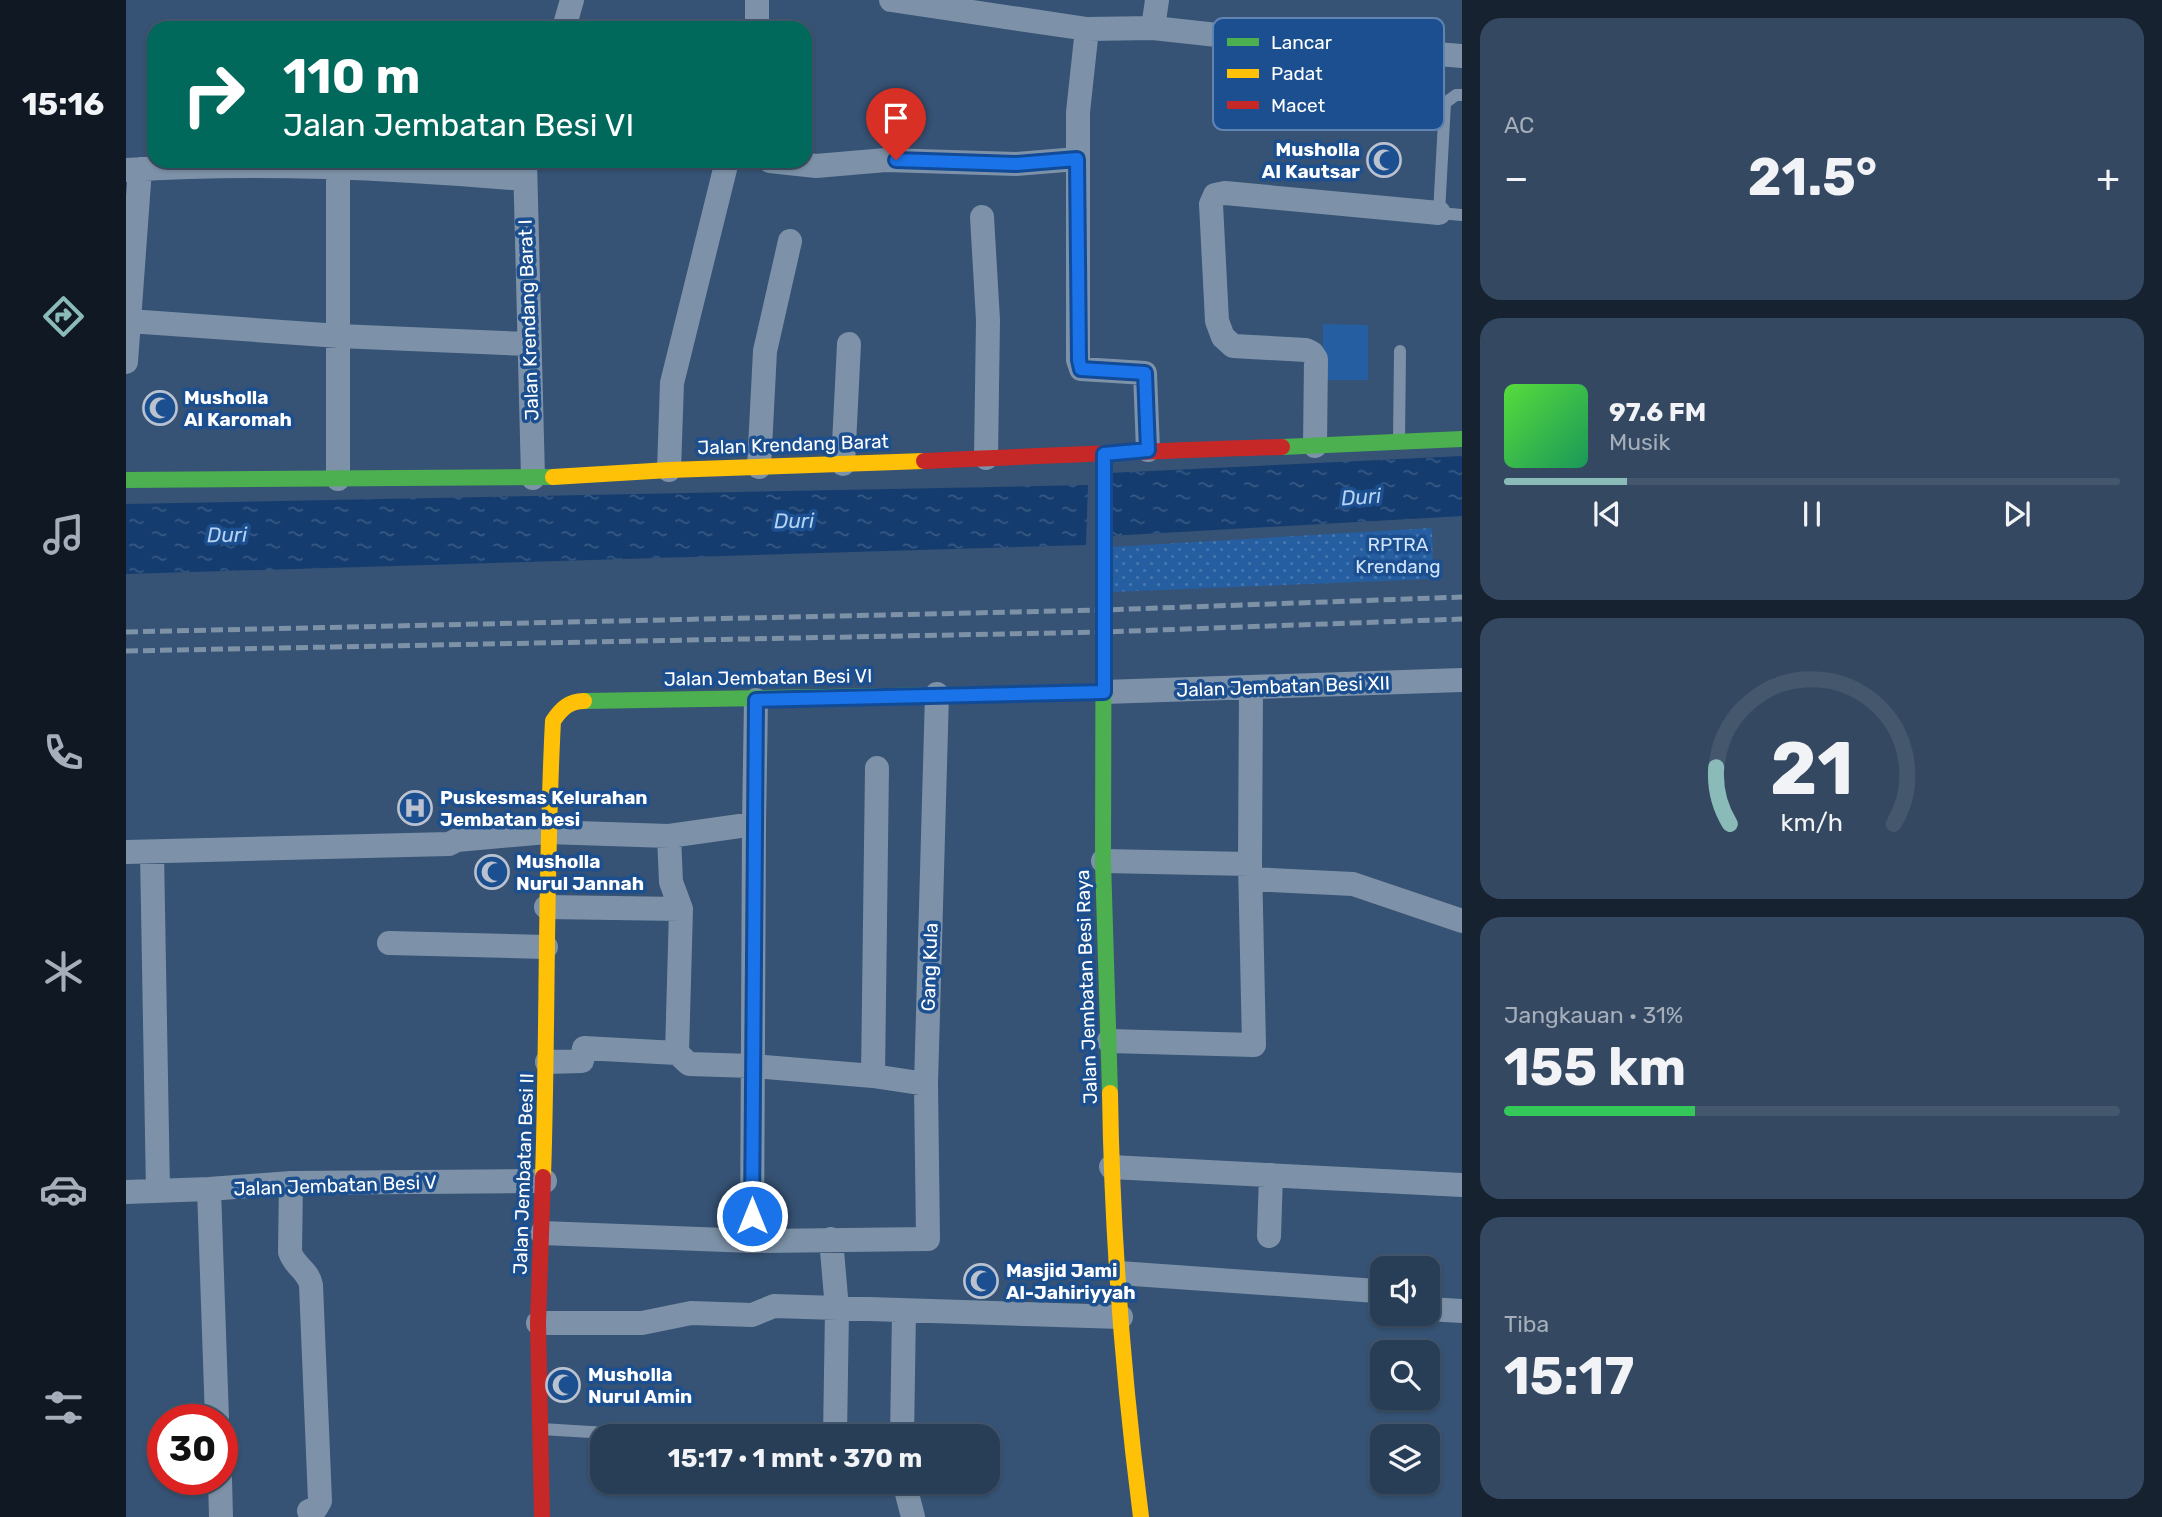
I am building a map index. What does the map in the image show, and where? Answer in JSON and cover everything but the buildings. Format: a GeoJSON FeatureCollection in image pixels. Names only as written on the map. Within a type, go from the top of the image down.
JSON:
{"type":"FeatureCollection","features":[{"type":"Feature","properties":{"kind":"street"},"geometry":{"type":"LineString","coordinates":[[566,21],[572,0]]}},
{"type":"Feature","properties":{"kind":"street"},"geometry":{"type":"LineString","coordinates":[[757,0],[757,21]]}},
{"type":"Feature","properties":{"kind":"street"},"geometry":{"type":"LineString","coordinates":[[891,0],[1087,29],[1153,28],[1213,35]]}},
{"type":"Feature","properties":{"kind":"street"},"geometry":{"type":"LineString","coordinates":[[1153,28],[1157,0]]}},
{"type":"Feature","properties":{"kind":"street"},"geometry":{"type":"LineString","coordinates":[[1087,29],[1078,112],[1079,360],[1081,369],[1145,373],[1148,450]]}},
{"type":"Feature","properties":{"kind":"street"},"geometry":{"type":"LineString","coordinates":[[1444,54],[1462,55]]}},
{"type":"Feature","properties":{"kind":"street"},"geometry":{"type":"LineString","coordinates":[[812,166],[886,160],[1016,164],[1077,159]]}},
{"type":"Feature","properties":{"kind":"street"},"geometry":{"type":"LineString","coordinates":[[236,168],[133,170],[127,339],[339,336],[528,344]]}},
{"type":"Feature","properties":{"kind":"street"},"geometry":{"type":"LineString","coordinates":[[338,168],[338,479]]}},
{"type":"Feature","properties":{"kind":"street"},"geometry":{"type":"LineString","coordinates":[[373,168],[425,171],[524,170]]}},
{"type":"Feature","properties":{"kind":"street"},"geometry":{"type":"LineString","coordinates":[[669,470],[672,383],[725,168]]}},
{"type":"Feature","properties":{"kind":"street","name":"Jalan Krendang Barat I"},"geometry":{"type":"LineString","coordinates":[[524,170],[533,478]]}},
{"type":"Feature","properties":{"kind":"street"},"geometry":{"type":"LineString","coordinates":[[1315,446],[1316,359],[1312,353],[1306,350],[1233,346],[1223,337],[1217,321],[1211,204],[1215,195],[1238,194],[1451,214]]}},
{"type":"Feature","properties":{"kind":"street"},"geometry":{"type":"LineString","coordinates":[[982,217],[988,320],[986,458]]}},
{"type":"Feature","properties":{"kind":"street"},"geometry":{"type":"LineString","coordinates":[[759,467],[765,351],[790,241]]}},
{"type":"Feature","properties":{"kind":"street"},"geometry":{"type":"LineString","coordinates":[[844,464],[849,344]]}},
{"type":"Feature","properties":{"kind":"street","name":"Jalan Krendang Barat"},"geometry":{"type":"LineString","coordinates":[[126,480],[533,478],[669,470],[1462,439]]}},
{"type":"Feature","properties":{"kind":"street","name":"Jalan Jembatan Besi Raya"},"geometry":{"type":"LineString","coordinates":[[1104,454],[1103,861],[1110,1041],[1111,1167],[1132,1448],[1141,1517]]}},
{"type":"Feature","properties":{"kind":"street","name":"Jalan Jembatan Besi XII"},"geometry":{"type":"LineString","coordinates":[[1104,692],[1462,680]]}},
{"type":"Feature","properties":{"kind":"street"},"geometry":{"type":"LineString","coordinates":[[1110,1041],[1254,1045],[1250,872],[1251,688]]}},
{"type":"Feature","properties":{"kind":"street","name":"Jalan Jembatan Besi VI"},"geometry":{"type":"LineString","coordinates":[[547,832],[553,721],[560,710],[574,701],[1104,692]]}},
{"type":"Feature","properties":{"kind":"street","name":"Gang Kula"},"geometry":{"type":"LineString","coordinates":[[831,1239],[928,1239],[926,1084],[937,694]]}},
{"type":"Feature","properties":{"kind":"street"},"geometry":{"type":"LineString","coordinates":[[752,1241],[756,700]]}},
{"type":"Feature","properties":{"kind":"street"},"geometry":{"type":"LineString","coordinates":[[873,1076],[877,768]]}},
{"type":"Feature","properties":{"kind":"street"},"geometry":{"type":"LineString","coordinates":[[126,852],[449,844],[457,840],[547,832],[669,835],[754,824]]}},
{"type":"Feature","properties":{"kind":"street","name":"Jalan Jembatan Besi II"},"geometry":{"type":"LineString","coordinates":[[542,1517],[538,1322],[545,1181],[547,832]]}},
{"type":"Feature","properties":{"kind":"street"},"geometry":{"type":"LineString","coordinates":[[669,835],[671,882],[681,909],[677,1054]]}},
{"type":"Feature","properties":{"kind":"street"},"geometry":{"type":"LineString","coordinates":[[152,852],[158,1191]]}},
{"type":"Feature","properties":{"kind":"street"},"geometry":{"type":"LineString","coordinates":[[1103,861],[1250,872],[1353,884],[1462,921]]}},
{"type":"Feature","properties":{"kind":"street"},"geometry":{"type":"LineString","coordinates":[[546,907],[681,909]]}},
{"type":"Feature","properties":{"kind":"street"},"geometry":{"type":"LineString","coordinates":[[389,943],[546,947]]}},
{"type":"Feature","properties":{"kind":"street"},"geometry":{"type":"LineString","coordinates":[[547,1062],[582,1061],[584,1048],[677,1054],[689,1064],[752,1066],[873,1076],[926,1084]]}},
{"type":"Feature","properties":{"kind":"street"},"geometry":{"type":"LineString","coordinates":[[1111,1167],[1462,1185]]}},
{"type":"Feature","properties":{"kind":"street"},"geometry":{"type":"LineString","coordinates":[[1269,1237],[1272,1175]]}},
{"type":"Feature","properties":{"kind":"street","name":"Jalan Jembatan Besi V"},"geometry":{"type":"LineString","coordinates":[[126,1192],[291,1183],[545,1181]]}},
{"type":"Feature","properties":{"kind":"street"},"geometry":{"type":"LineString","coordinates":[[291,1183],[290,1252],[293,1261],[306,1272],[311,1285],[320,1501],[316,1508],[309,1511]]}},
{"type":"Feature","properties":{"kind":"street"},"geometry":{"type":"LineString","coordinates":[[209,1189],[216,1404]]}},
{"type":"Feature","properties":{"kind":"street"},"geometry":{"type":"LineString","coordinates":[[542,1233],[752,1241],[831,1239],[837,1309],[835,1424]]}},
{"type":"Feature","properties":{"kind":"street"},"geometry":{"type":"LineString","coordinates":[[1119,1273],[1370,1291]]}},
{"type":"Feature","properties":{"kind":"street"},"geometry":{"type":"LineString","coordinates":[[538,1322],[642,1323],[691,1313],[752,1315],[774,1306],[1121,1317]]}},
{"type":"Feature","properties":{"kind":"street"},"geometry":{"type":"LineString","coordinates":[[1440,1310],[1462,1311]]}},
{"type":"Feature","properties":{"kind":"street"},"geometry":{"type":"LineString","coordinates":[[902,1424],[904,1311]]}},
{"type":"Feature","properties":{"kind":"street"},"geometry":{"type":"LineString","coordinates":[[908,1494],[913,1517]]}},
{"type":"Feature","properties":{"kind":"street"},"geometry":{"type":"LineString","coordinates":[[220,1495],[221,1517]]}},
{"type":"Feature","properties":{"kind":"lane"},"geometry":{"type":"LineString","coordinates":[[1451,214],[1445,103],[1456,95],[1462,95]]}},
{"type":"Feature","properties":{"kind":"lane"},"geometry":{"type":"LineString","coordinates":[[1399,442],[1400,351]]}},
{"type":"Feature","properties":{"kind":"lane"},"geometry":{"type":"LineString","coordinates":[[541,1429],[590,1432]]}},
{"type":"Feature","properties":{"kind":"green space"},"geometry":{"type":"Polygon","coordinates":[[[1323,324],[1368,325],[1368,380],[1323,380],[1323,324]]]}},
{"type":"Feature","properties":{"kind":"green space","name":"RPTRA Krendang"},"geometry":{"type":"Polygon","coordinates":[[[1432,528],[1433,579],[1111,592],[1110,547],[1432,528]]]}},
{"type":"Feature","properties":{"kind":"water","name":"Duri"},"geometry":{"type":"Polygon","coordinates":[[[1462,456],[1462,516],[1109,536],[1109,473],[1462,456]]]}},
{"type":"Feature","properties":{"kind":"water","name":"Duri"},"geometry":{"type":"Polygon","coordinates":[[[1088,485],[1086,545],[126,574],[126,504],[1088,485]]]}},
{"type":"Feature","properties":{"kind":"railway"},"geometry":{"type":"LineString","coordinates":[[126,632],[1104,610],[1462,597]]}},
{"type":"Feature","properties":{"kind":"railway"},"geometry":{"type":"LineString","coordinates":[[126,651],[1104,632],[1462,619]]}},
{"type":"Feature","properties":{"kind":"traffic: fast"},"geometry":{"type":"LineString","coordinates":[[1282,447],[1462,439]]}},
{"type":"Feature","properties":{"kind":"traffic: fast"},"geometry":{"type":"LineString","coordinates":[[1104,454],[1103,861],[1110,1093]]}},
{"type":"Feature","properties":{"kind":"traffic: fast"},"geometry":{"type":"LineString","coordinates":[[126,480],[553,477]]}},
{"type":"Feature","properties":{"kind":"traffic: fast"},"geometry":{"type":"LineString","coordinates":[[584,701],[1008,694]]}},
{"type":"Feature","properties":{"kind":"traffic: slow"},"geometry":{"type":"LineString","coordinates":[[553,477],[924,461]]}},
{"type":"Feature","properties":{"kind":"traffic: slow"},"geometry":{"type":"LineString","coordinates":[[543,1177],[553,721],[566,706],[584,701]]}},
{"type":"Feature","properties":{"kind":"traffic: slow"},"geometry":{"type":"LineString","coordinates":[[1110,1093],[1119,1306],[1141,1517]]}},
{"type":"Feature","properties":{"kind":"traffic: jam"},"geometry":{"type":"LineString","coordinates":[[924,461],[1282,447]]}},
{"type":"Feature","properties":{"kind":"traffic: jam"},"geometry":{"type":"LineString","coordinates":[[1008,694],[1104,692]]}},
{"type":"Feature","properties":{"kind":"traffic: jam"},"geometry":{"type":"LineString","coordinates":[[542,1517],[538,1323],[543,1177]]}},
{"type":"Feature","properties":{"kind":"place","name":"Musholla Al Kautsar"},"geometry":{"type":"Point","coordinates":[1384,160]}},
{"type":"Feature","properties":{"kind":"place","name":"Musholla Al Karomah"},"geometry":{"type":"Point","coordinates":[160,408]}},
{"type":"Feature","properties":{"kind":"place","name":"Puskesmas Kelurahan Jembatan besi"},"geometry":{"type":"Point","coordinates":[415,808]}},
{"type":"Feature","properties":{"kind":"place","name":"Musholla Nurul Jannah"},"geometry":{"type":"Point","coordinates":[492,872]}},
{"type":"Feature","properties":{"kind":"place","name":"Masjid Jami Al-Jahiriyyah"},"geometry":{"type":"Point","coordinates":[981,1281]}},
{"type":"Feature","properties":{"kind":"place","name":"Musholla Nurul Amin"},"geometry":{"type":"Point","coordinates":[563,1385]}},
{"type":"Feature","properties":{"kind":"route"},"geometry":{"type":"LineString","coordinates":[[752,1216],[756,700],[1104,692],[1104,454],[1148,450],[1145,373],[1081,369],[1077,159],[1016,164],[896,160]]}}]}
